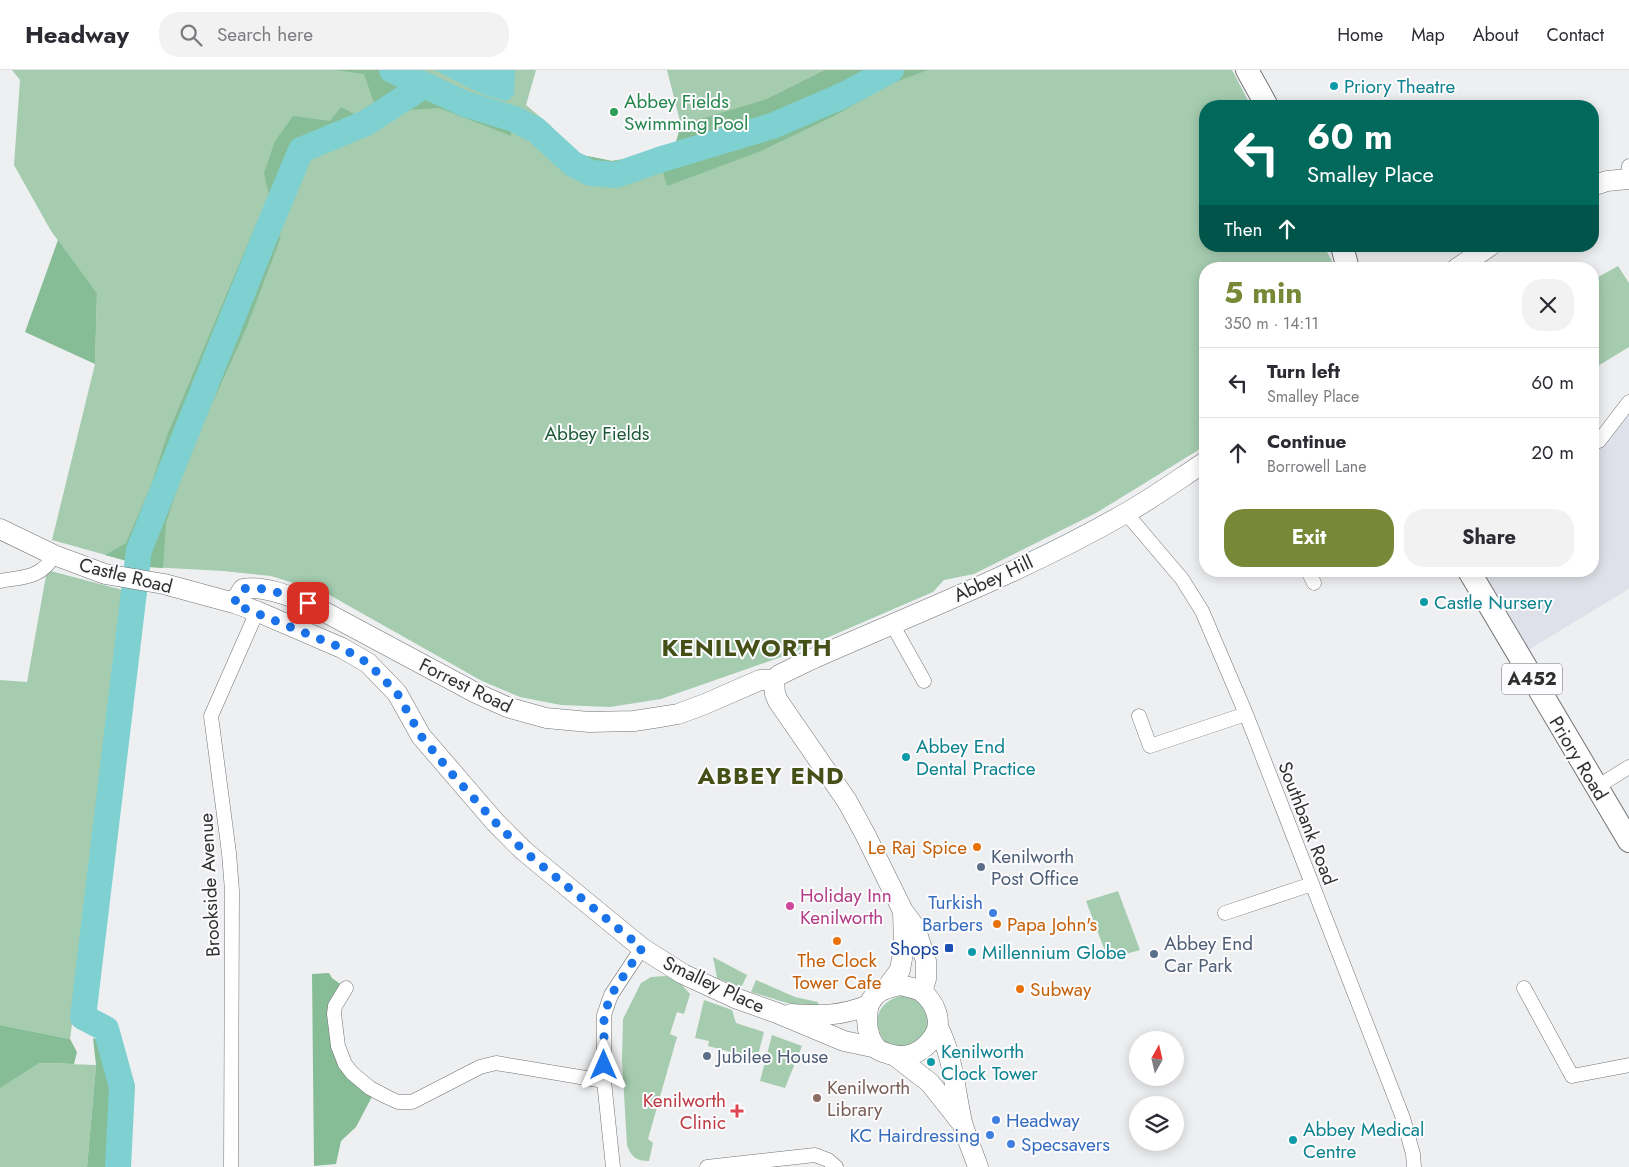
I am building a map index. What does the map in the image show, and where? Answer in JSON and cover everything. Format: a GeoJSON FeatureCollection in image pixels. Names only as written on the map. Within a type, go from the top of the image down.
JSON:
{"type":"FeatureCollection","features":[{"type":"Feature","properties":{"kind":"main road"},"geometry":{"type":"LineString","coordinates":[[1247,70],[1264,100]]}},
{"type":"Feature","properties":{"kind":"main road"},"geometry":{"type":"LineString","coordinates":[[1599,184],[1629,175]]}},
{"type":"Feature","properties":{"kind":"main road"},"geometry":{"type":"LineString","coordinates":[[1468,262],[1482,252]]}},
{"type":"Feature","properties":{"kind":"main road","name":"Abbey Hill"},"geometry":{"type":"LineString","coordinates":[[774,680],[779,675],[810,660],[1016,569],[1126,513],[1199,466]]}},
{"type":"Feature","properties":{"kind":"main road","name":"Castle Road"},"geometry":{"type":"LineString","coordinates":[[0,529],[54,555],[115,576],[151,581],[256,611]]}},
{"type":"Feature","properties":{"kind":"main road","name":"Priory Road"},"geometry":{"type":"LineString","coordinates":[[1473,577],[1629,841]]}},
{"type":"Feature","properties":{"kind":"main road","name":"Forrest Road"},"geometry":{"type":"LineString","coordinates":[[234,604],[239,592],[252,587],[294,598],[308,603],[490,700],[533,715],[560,720],[611,722],[660,718],[706,704],[760,680],[774,680]]}},
{"type":"Feature","properties":{"kind":"main road","name":"Smalley Place"},"geometry":{"type":"LineString","coordinates":[[256,611],[342,648],[368,663],[397,693],[421,736],[495,822],[524,851],[642,948],[683,974],[741,1000],[844,1041],[885,1052],[930,1083],[963,1124]]}},
{"type":"Feature","properties":{"kind":"main road"},"geometry":{"type":"LineString","coordinates":[[774,680],[775,694],[778,701],[847,801],[902,911],[915,927],[926,961],[926,979],[922,992]]}},
{"type":"Feature","properties":{"kind":"main road"},"geometry":{"type":"LineString","coordinates":[[886,989],[900,970],[904,947],[902,911]]}},
{"type":"Feature","properties":{"kind":"main road"},"geometry":{"type":"LineString","coordinates":[[938,1023],[929,1042],[917,1053],[910,1056],[885,1052],[867,1028],[869,1004],[879,992],[900,985],[922,992],[934,1007],[950,1060],[963,1124],[978,1167]]}},
{"type":"Feature","properties":{"kind":"main road","name":"Smalley Place"},"geometry":{"type":"LineString","coordinates":[[777,1013],[818,1016],[845,1014],[869,1004]]}},
{"type":"Feature","properties":{"kind":"street"},"geometry":{"type":"LineString","coordinates":[[1599,441],[1629,402]]}},
{"type":"Feature","properties":{"kind":"street","name":"Southbank Road"},"geometry":{"type":"LineString","coordinates":[[1126,513],[1182,579],[1202,611],[1246,714],[1403,1118],[1414,1161]]}},
{"type":"Feature","properties":{"kind":"street"},"geometry":{"type":"LineString","coordinates":[[0,581],[34,574],[47,566],[54,555]]}},
{"type":"Feature","properties":{"kind":"street","name":"Brookside Avenue"},"geometry":{"type":"LineString","coordinates":[[231,1167],[232,891],[212,716],[256,611]]}},
{"type":"Feature","properties":{"kind":"street"},"geometry":{"type":"LineString","coordinates":[[892,624],[924,681]]}},
{"type":"Feature","properties":{"kind":"street"},"geometry":{"type":"LineString","coordinates":[[1139,716],[1150,746],[1246,714]]}},
{"type":"Feature","properties":{"kind":"street"},"geometry":{"type":"LineString","coordinates":[[1597,787],[1629,767]]}},
{"type":"Feature","properties":{"kind":"street"},"geometry":{"type":"LineString","coordinates":[[1226,914],[1312,884]]}},
{"type":"Feature","properties":{"kind":"street"},"geometry":{"type":"LineString","coordinates":[[613,1167],[604,1081],[604,1015],[611,995],[642,948]]}},
{"type":"Feature","properties":{"kind":"street"},"geometry":{"type":"LineString","coordinates":[[346,988],[336,1006],[334,1014],[338,1046],[345,1064],[370,1088],[398,1102],[412,1102],[480,1067],[496,1063],[604,1081]]}},
{"type":"Feature","properties":{"kind":"street"},"geometry":{"type":"LineString","coordinates":[[1524,988],[1572,1076],[1629,1064]]}},
{"type":"Feature","properties":{"kind":"street"},"geometry":{"type":"LineString","coordinates":[[707,1167],[808,1156],[825,1158],[836,1167]]}},
{"type":"Feature","properties":{"kind":"shaded area"},"geometry":{"type":"Polygon","coordinates":[[[1629,412],[1629,589],[1525,652],[1482,577],[1599,577],[1599,448],[1629,412]]]}},
{"type":"Feature","properties":{"kind":"green space","name":"Abbey Fields"},"geometry":{"type":"Polygon","coordinates":[[[12,70],[536,70],[526,105],[551,126],[549,130],[577,154],[612,161],[642,156],[676,142],[681,125],[667,70],[1232,70],[1248,100],[1199,100],[1199,252],[1327,252],[1332,262],[1199,262],[1199,450],[1096,513],[974,574],[944,580],[933,592],[787,655],[661,699],[610,707],[561,705],[520,697],[482,681],[326,593],[271,576],[149,567],[52,540],[95,364],[97,293],[51,231],[14,165],[20,80],[12,70]]]}},
{"type":"Feature","properties":{"kind":"green space"},"geometry":{"type":"Polygon","coordinates":[[[335,70],[407,70],[470,99],[513,112],[511,136],[439,108],[410,110],[382,126],[364,74],[335,70]]]}},
{"type":"Feature","properties":{"kind":"green space"},"geometry":{"type":"Polygon","coordinates":[[[825,70],[928,70],[890,84],[836,115],[761,151],[667,186],[657,151],[676,142],[681,125],[767,99],[825,70]]]}},
{"type":"Feature","properties":{"kind":"green space"},"geometry":{"type":"Polygon","coordinates":[[[341,107],[358,116],[362,132],[307,160],[290,194],[269,195],[264,173],[275,141],[293,116],[330,121],[341,107]]]}},
{"type":"Feature","properties":{"kind":"green space"},"geometry":{"type":"Polygon","coordinates":[[[546,128],[577,154],[612,161],[642,156],[647,176],[602,186],[570,175],[541,144],[528,136],[546,128]]]}},
{"type":"Feature","properties":{"kind":"green space"},"geometry":{"type":"Polygon","coordinates":[[[256,224],[281,237],[246,329],[188,456],[166,523],[163,568],[149,567],[105,555],[126,543],[152,483],[166,438],[256,224]]]}},
{"type":"Feature","properties":{"kind":"green space"},"geometry":{"type":"Polygon","coordinates":[[[58,240],[97,293],[95,364],[25,332],[58,240]]]}},
{"type":"Feature","properties":{"kind":"green space"},"geometry":{"type":"Polygon","coordinates":[[[1618,266],[1629,283],[1629,347],[1599,365],[1599,277],[1618,266]]]}},
{"type":"Feature","properties":{"kind":"green space"},"geometry":{"type":"Polygon","coordinates":[[[47,570],[130,592],[70,1039],[0,1025],[0,680],[27,682],[47,570]]]}},
{"type":"Feature","properties":{"kind":"green space"},"geometry":{"type":"Polygon","coordinates":[[[1118,891],[1140,950],[1108,959],[1086,901],[1118,891]]]}},
{"type":"Feature","properties":{"kind":"green space"},"geometry":{"type":"Polygon","coordinates":[[[713,957],[747,975],[741,988],[717,978],[713,957]]]}},
{"type":"Feature","properties":{"kind":"green space"},"geometry":{"type":"Polygon","coordinates":[[[329,973],[332,978],[346,988],[340,998],[338,1046],[375,1091],[356,1127],[341,1141],[336,1164],[314,1166],[312,974],[329,973]]]}},
{"type":"Feature","properties":{"kind":"green space"},"geometry":{"type":"Polygon","coordinates":[[[666,976],[679,982],[690,994],[684,1014],[677,1012],[670,1034],[677,1037],[648,1139],[653,1143],[649,1161],[644,1161],[635,1158],[630,1153],[627,1145],[622,1060],[623,1019],[641,983],[651,977],[666,976]]]}},
{"type":"Feature","properties":{"kind":"green space"},"geometry":{"type":"Polygon","coordinates":[[[756,980],[795,997],[818,1002],[819,1008],[787,1003],[751,992],[756,980]]]}},
{"type":"Feature","properties":{"kind":"green space"},"geometry":{"type":"Polygon","coordinates":[[[905,995],[914,995],[933,1021],[916,1048],[894,1046],[885,1042],[878,1027],[881,1008],[891,1000],[905,995]]]}},
{"type":"Feature","properties":{"kind":"green space"},"geometry":{"type":"Polygon","coordinates":[[[704,1000],[732,1010],[736,1023],[764,1032],[757,1059],[708,1046],[709,1041],[695,1038],[704,1000]]]}},
{"type":"Feature","properties":{"kind":"green space"},"geometry":{"type":"Polygon","coordinates":[[[0,1025],[70,1039],[77,1052],[74,1064],[39,1063],[0,1088],[0,1025]]]}},
{"type":"Feature","properties":{"kind":"green space"},"geometry":{"type":"Polygon","coordinates":[[[772,1035],[802,1046],[785,1088],[760,1081],[772,1035]]]}},
{"type":"Feature","properties":{"kind":"green space"},"geometry":{"type":"Polygon","coordinates":[[[93,1038],[109,1045],[122,1087],[118,1167],[87,1167],[96,1065],[93,1038]]]}},
{"type":"Feature","properties":{"kind":"green space"},"geometry":{"type":"Polygon","coordinates":[[[39,1063],[96,1065],[87,1167],[0,1167],[0,1074],[39,1063]]]}},
{"type":"Feature","properties":{"kind":"water"},"geometry":{"type":"Polygon","coordinates":[[[435,70],[515,70],[514,95],[507,101],[497,99],[435,70]]]}},
{"type":"Feature","properties":{"kind":"waterway"},"geometry":{"type":"LineString","coordinates":[[392,70],[465,104],[514,119],[536,130],[573,164],[591,173],[616,175],[772,126],[842,96],[891,70]]}},
{"type":"Feature","properties":{"kind":"waterway"},"geometry":{"type":"LineString","coordinates":[[118,1167],[122,1087],[106,1029],[83,1017],[139,550],[301,150],[366,123],[423,86]]}},
{"type":"Feature","properties":{"kind":"place","name":"Priory Theatre"},"geometry":{"type":"Point","coordinates":[1334,86]}},
{"type":"Feature","properties":{"kind":"place","name":"Abbey Fields Swimming Pool"},"geometry":{"type":"Point","coordinates":[614,112]}},
{"type":"Feature","properties":{"kind":"place","name":"Castle Nursery"},"geometry":{"type":"Point","coordinates":[1424,602]}},
{"type":"Feature","properties":{"kind":"place","name":"Abbey End Dental Practice"},"geometry":{"type":"Point","coordinates":[906,757]}},
{"type":"Feature","properties":{"kind":"place","name":"Le Raj Spice"},"geometry":{"type":"Point","coordinates":[977,847]}},
{"type":"Feature","properties":{"kind":"place","name":"Kenilworth Post Office"},"geometry":{"type":"Point","coordinates":[981,867]}},
{"type":"Feature","properties":{"kind":"place","name":"Holiday Inn Kenilworth"},"geometry":{"type":"Point","coordinates":[790,906]}},
{"type":"Feature","properties":{"kind":"place","name":"Turkish Barbers"},"geometry":{"type":"Point","coordinates":[993,913]}},
{"type":"Feature","properties":{"kind":"place","name":"Papa John's"},"geometry":{"type":"Point","coordinates":[997,924]}},
{"type":"Feature","properties":{"kind":"place","name":"The Clock Tower Cafe"},"geometry":{"type":"Point","coordinates":[837,941]}},
{"type":"Feature","properties":{"kind":"place","name":"Shops"},"geometry":{"type":"Point","coordinates":[949,948]}},
{"type":"Feature","properties":{"kind":"place","name":"Millennium Globe"},"geometry":{"type":"Point","coordinates":[972,952]}},
{"type":"Feature","properties":{"kind":"place","name":"Abbey End Car Park"},"geometry":{"type":"Point","coordinates":[1154,954]}},
{"type":"Feature","properties":{"kind":"place","name":"Subway"},"geometry":{"type":"Point","coordinates":[1020,989]}},
{"type":"Feature","properties":{"kind":"place","name":"Jubilee House"},"geometry":{"type":"Point","coordinates":[707,1056]}},
{"type":"Feature","properties":{"kind":"place","name":"Kenilworth Clock Tower"},"geometry":{"type":"Point","coordinates":[931,1062]}},
{"type":"Feature","properties":{"kind":"place","name":"Kenilworth Library"},"geometry":{"type":"Point","coordinates":[817,1098]}},
{"type":"Feature","properties":{"kind":"place","name":"Kenilworth Clinic"},"geometry":{"type":"Point","coordinates":[737,1111]}},
{"type":"Feature","properties":{"kind":"place","name":"Headway"},"geometry":{"type":"Point","coordinates":[996,1120]}},
{"type":"Feature","properties":{"kind":"place","name":"KC Hairdressing"},"geometry":{"type":"Point","coordinates":[990,1135]}},
{"type":"Feature","properties":{"kind":"place","name":"Abbey Medical Centre"},"geometry":{"type":"Point","coordinates":[1293,1140]}},
{"type":"Feature","properties":{"kind":"place","name":"Specsavers"},"geometry":{"type":"Point","coordinates":[1011,1144]}},
{"type":"Feature","properties":{"kind":"district","name":"KENILWORTH"},"geometry":{"type":"Point","coordinates":[747,648]}},
{"type":"Feature","properties":{"kind":"district","name":"ABBEY END"},"geometry":{"type":"Point","coordinates":[771,776]}},
{"type":"Feature","properties":{"kind":"route"},"geometry":{"type":"LineString","coordinates":[[308,603],[252,587],[239,592],[234,604],[256,611],[342,648],[368,663],[397,693],[421,736],[495,822],[524,851],[642,948],[611,995],[604,1015],[604,1065]]}}]}
